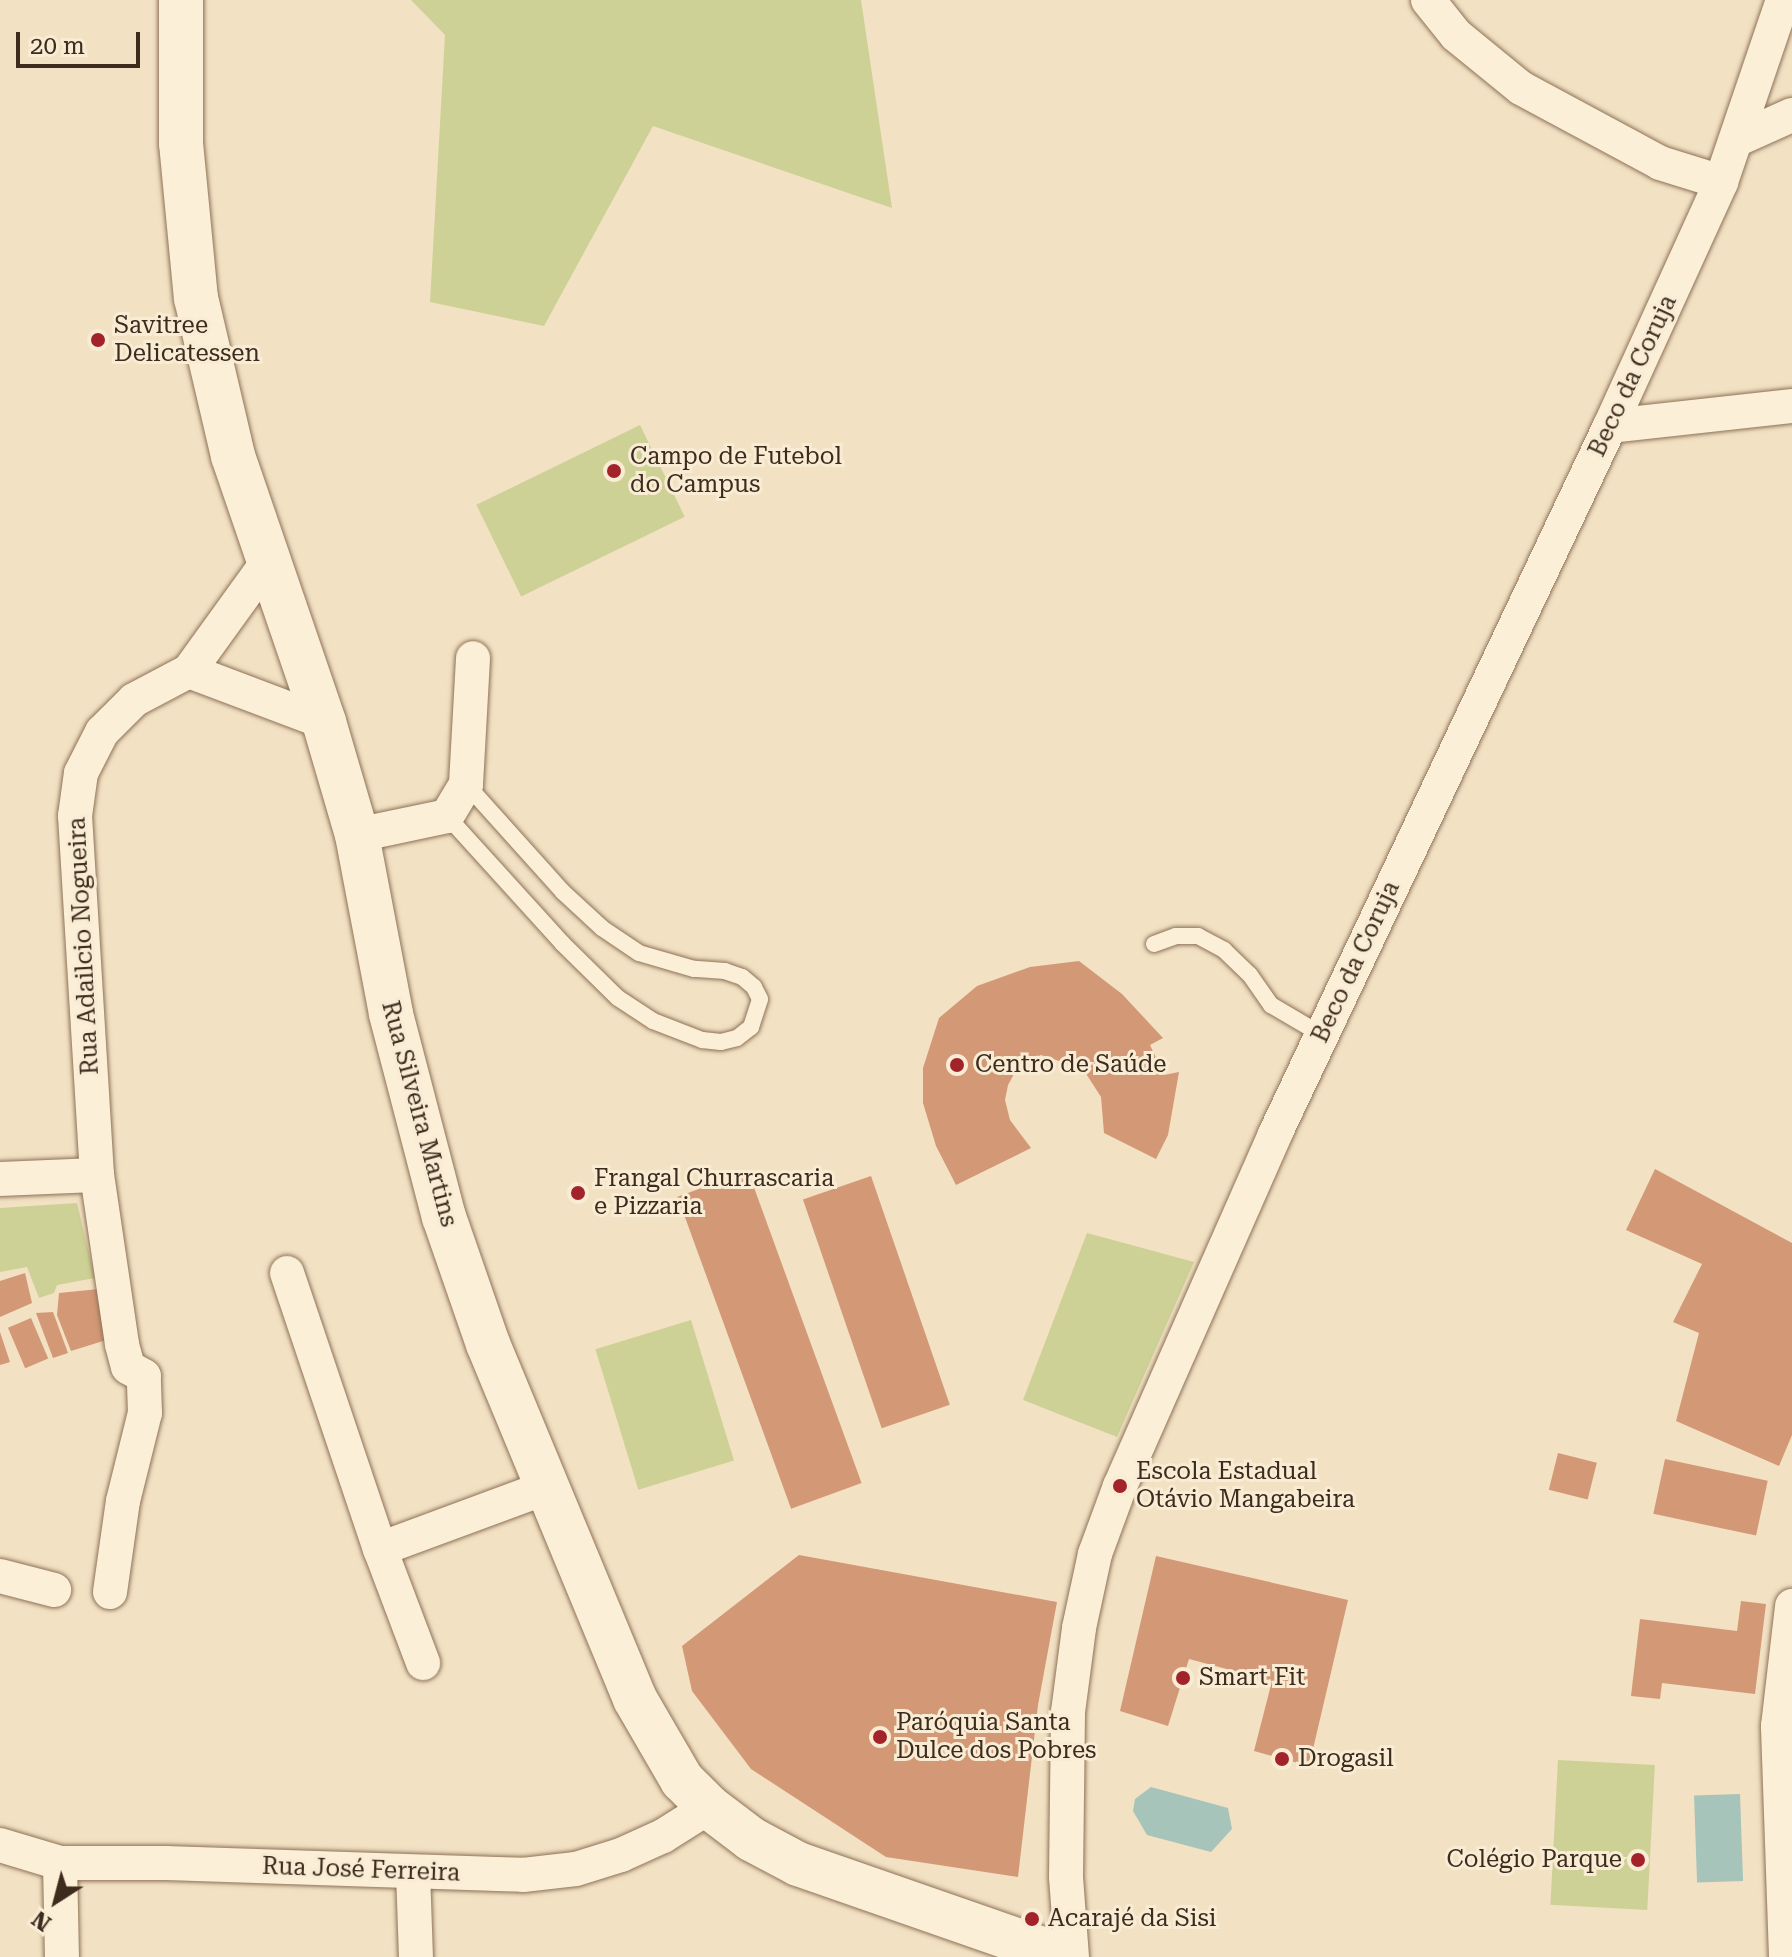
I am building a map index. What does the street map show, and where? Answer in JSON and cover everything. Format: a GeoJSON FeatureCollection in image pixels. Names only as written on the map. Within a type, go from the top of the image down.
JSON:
{"type":"FeatureCollection","features":[{"type":"Feature","properties":{"kind":"main road","name":"Rua Silveira Martins"},"geometry":{"type":"LineString","coordinates":[[181,0],[181,143],[196,298],[233,456],[324,722],[357,835],[391,1014],[444,1217],[488,1344],[635,1699],[682,1780],[709,1807],[751,1839],[798,1864],[1065,1957]]}},
{"type":"Feature","properties":{"kind":"street"},"geometry":{"type":"LineString","coordinates":[[1428,0],[1456,35],[1521,88],[1660,163],[1721,182]]}},
{"type":"Feature","properties":{"kind":"street","name":"Beco da Coruja"},"geometry":{"type":"LineString","coordinates":[[1072,1957],[1066,1877],[1068,1712],[1079,1628],[1095,1554],[1120,1486],[1322,1035],[1610,426],[1721,182],[1783,0]]}},
{"type":"Feature","properties":{"kind":"street"},"geometry":{"type":"LineString","coordinates":[[1736,140],[1792,115]]}},
{"type":"Feature","properties":{"kind":"street"},"geometry":{"type":"LineString","coordinates":[[1610,426],[1792,406]]}},
{"type":"Feature","properties":{"kind":"street","name":"Rua Adailcio Nogueira"},"geometry":{"type":"LineString","coordinates":[[110,1592],[123,1501],[145,1413],[144,1376],[128,1367],[122,1344],[97,1175],[75,816],[81,773],[102,732],[134,700],[189,671],[269,560]]}},
{"type":"Feature","properties":{"kind":"street"},"geometry":{"type":"LineString","coordinates":[[357,835],[447,816],[466,784],[473,658]]}},
{"type":"Feature","properties":{"kind":"street"},"geometry":{"type":"LineString","coordinates":[[189,671],[324,722]]}},
{"type":"Feature","properties":{"kind":"street"},"geometry":{"type":"LineString","coordinates":[[0,1179],[97,1175]]}},
{"type":"Feature","properties":{"kind":"street"},"geometry":{"type":"LineString","coordinates":[[287,1273],[380,1549],[423,1663]]}},
{"type":"Feature","properties":{"kind":"street"},"geometry":{"type":"LineString","coordinates":[[380,1549],[548,1487]]}},
{"type":"Feature","properties":{"kind":"street"},"geometry":{"type":"LineString","coordinates":[[0,1576],[54,1590]]}},
{"type":"Feature","properties":{"kind":"street"},"geometry":{"type":"LineString","coordinates":[[1786,1957],[1778,1726],[1792,1606]]}},
{"type":"Feature","properties":{"kind":"street","name":"Rua José Ferreira"},"geometry":{"type":"LineString","coordinates":[[0,1845],[60,1863],[166,1863],[523,1875],[576,1869],[621,1855],[709,1807]]}},
{"type":"Feature","properties":{"kind":"street"},"geometry":{"type":"LineString","coordinates":[[60,1863],[62,1957]]}},
{"type":"Feature","properties":{"kind":"street"},"geometry":{"type":"LineString","coordinates":[[413,1872],[416,1957]]}},
{"type":"Feature","properties":{"kind":"lane"},"geometry":{"type":"LineString","coordinates":[[447,816],[562,943],[618,998],[653,1021],[702,1040],[721,1042],[737,1038],[751,1027],[760,999],[754,987],[742,977],[725,971],[694,969],[639,953],[602,928],[563,892],[466,784]]}},
{"type":"Feature","properties":{"kind":"lane"},"geometry":{"type":"LineString","coordinates":[[1154,944],[1176,936],[1198,936],[1224,950],[1250,975],[1271,1005],[1322,1035]]}},
{"type":"Feature","properties":{"kind":"green space"},"geometry":{"type":"Polygon","coordinates":[[[411,0],[861,0],[892,208],[653,126],[544,326],[430,302],[445,35],[411,0]]]}},
{"type":"Feature","properties":{"kind":"green space","name":"Campo de Futebol do Campus"},"geometry":{"type":"Polygon","coordinates":[[[640,425],[685,517],[521,596],[476,505],[640,425]]]}},
{"type":"Feature","properties":{"kind":"green space"},"geometry":{"type":"Polygon","coordinates":[[[77,1203],[95,1278],[57,1285],[54,1293],[39,1298],[27,1267],[0,1272],[0,1208],[77,1203]]]}},
{"type":"Feature","properties":{"kind":"green space"},"geometry":{"type":"Polygon","coordinates":[[[1087,1233],[1194,1262],[1117,1437],[1023,1400],[1087,1233]]]}},
{"type":"Feature","properties":{"kind":"green space"},"geometry":{"type":"Polygon","coordinates":[[[691,1320],[734,1461],[638,1490],[595,1349],[691,1320]]]}},
{"type":"Feature","properties":{"kind":"green space"},"geometry":{"type":"Polygon","coordinates":[[[1558,1760],[1655,1765],[1647,1910],[1550,1905],[1558,1760]]]}},
{"type":"Feature","properties":{"kind":"water"},"geometry":{"type":"Polygon","coordinates":[[[1151,1787],[1228,1808],[1232,1829],[1211,1852],[1147,1835],[1133,1811],[1135,1799],[1151,1787]]]}},
{"type":"Feature","properties":{"kind":"water"},"geometry":{"type":"Polygon","coordinates":[[[1740,1794],[1743,1881],[1697,1883],[1694,1796],[1740,1794]]]}},
{"type":"Feature","properties":{"kind":"building"},"geometry":{"type":"Polygon","coordinates":[[[1079,961],[1122,994],[1163,1038],[1150,1045],[1164,1075],[1179,1072],[1168,1135],[1156,1159],[1104,1133],[1101,1097],[1083,1069],[1041,1055],[1019,1065],[1008,1085],[1005,1100],[1010,1120],[1031,1148],[956,1185],[936,1146],[923,1103],[923,1068],[939,1018],[977,986],[1030,967],[1079,961]]]}},
{"type":"Feature","properties":{"kind":"building"},"geometry":{"type":"Polygon","coordinates":[[[1655,1169],[1792,1243],[1792,1435],[1779,1466],[1676,1421],[1699,1333],[1673,1322],[1702,1264],[1626,1230],[1655,1169]]]}},
{"type":"Feature","properties":{"kind":"building"},"geometry":{"type":"Polygon","coordinates":[[[748,1171],[862,1483],[791,1509],[678,1197],[748,1171]]]}},
{"type":"Feature","properties":{"kind":"building"},"geometry":{"type":"Polygon","coordinates":[[[871,1176],[950,1405],[882,1428],[803,1199],[871,1176]]]}},
{"type":"Feature","properties":{"kind":"building"},"geometry":{"type":"Polygon","coordinates":[[[25,1273],[32,1303],[0,1317],[0,1281],[25,1273]]]}},
{"type":"Feature","properties":{"kind":"building"},"geometry":{"type":"Polygon","coordinates":[[[109,1288],[116,1337],[71,1351],[57,1315],[59,1293],[109,1288]]]}},
{"type":"Feature","properties":{"kind":"building"},"geometry":{"type":"Polygon","coordinates":[[[53,1312],[68,1353],[53,1358],[36,1313],[53,1312]]]}},
{"type":"Feature","properties":{"kind":"building"},"geometry":{"type":"Polygon","coordinates":[[[31,1318],[48,1359],[25,1368],[8,1328],[31,1318]]]}},
{"type":"Feature","properties":{"kind":"building"},"geometry":{"type":"Polygon","coordinates":[[[0,1332],[10,1362],[0,1365],[0,1332]]]}},
{"type":"Feature","properties":{"kind":"building"},"geometry":{"type":"Polygon","coordinates":[[[1558,1453],[1597,1463],[1588,1500],[1549,1490],[1558,1453]]]}},
{"type":"Feature","properties":{"kind":"building"},"geometry":{"type":"Polygon","coordinates":[[[1665,1459],[1768,1481],[1756,1536],[1653,1514],[1665,1459]]]}},
{"type":"Feature","properties":{"kind":"building","name":"Paróquia Santa Dulce dos Pobres"},"geometry":{"type":"Polygon","coordinates":[[[799,1555],[1057,1602],[1038,1705],[1018,1877],[886,1857],[751,1769],[692,1691],[682,1646],[799,1555]]]}},
{"type":"Feature","properties":{"kind":"building"},"geometry":{"type":"Polygon","coordinates":[[[1156,1556],[1348,1600],[1309,1766],[1254,1751],[1272,1681],[1189,1659],[1168,1726],[1120,1711],[1156,1556]]]}},
{"type":"Feature","properties":{"kind":"building"},"geometry":{"type":"Polygon","coordinates":[[[1741,1601],[1766,1604],[1755,1694],[1662,1683],[1660,1699],[1631,1696],[1640,1619],[1737,1631],[1741,1601]]]}},
{"type":"Feature","properties":{"kind":"place","name":"Savitree Delicatessen"},"geometry":{"type":"Point","coordinates":[98,340]}},
{"type":"Feature","properties":{"kind":"place","name":"Campo de Futebol do Campus"},"geometry":{"type":"Point","coordinates":[614,471]}},
{"type":"Feature","properties":{"kind":"place","name":"Centro de Saúde"},"geometry":{"type":"Point","coordinates":[957,1065]}},
{"type":"Feature","properties":{"kind":"place","name":"Frangal Churrascaria e Pizzaria"},"geometry":{"type":"Point","coordinates":[578,1193]}},
{"type":"Feature","properties":{"kind":"place","name":"Escola Estadual Otávio Mangabeira"},"geometry":{"type":"Point","coordinates":[1120,1486]}},
{"type":"Feature","properties":{"kind":"place","name":"Smart Fit"},"geometry":{"type":"Point","coordinates":[1183,1678]}},
{"type":"Feature","properties":{"kind":"place","name":"Paróquia Santa Dulce dos Pobres"},"geometry":{"type":"Point","coordinates":[880,1737]}},
{"type":"Feature","properties":{"kind":"place","name":"Drogasil"},"geometry":{"type":"Point","coordinates":[1282,1759]}},
{"type":"Feature","properties":{"kind":"place","name":"Colégio Parque"},"geometry":{"type":"Point","coordinates":[1638,1860]}},
{"type":"Feature","properties":{"kind":"place","name":"Acarajé da Sisi"},"geometry":{"type":"Point","coordinates":[1032,1919]}}]}
